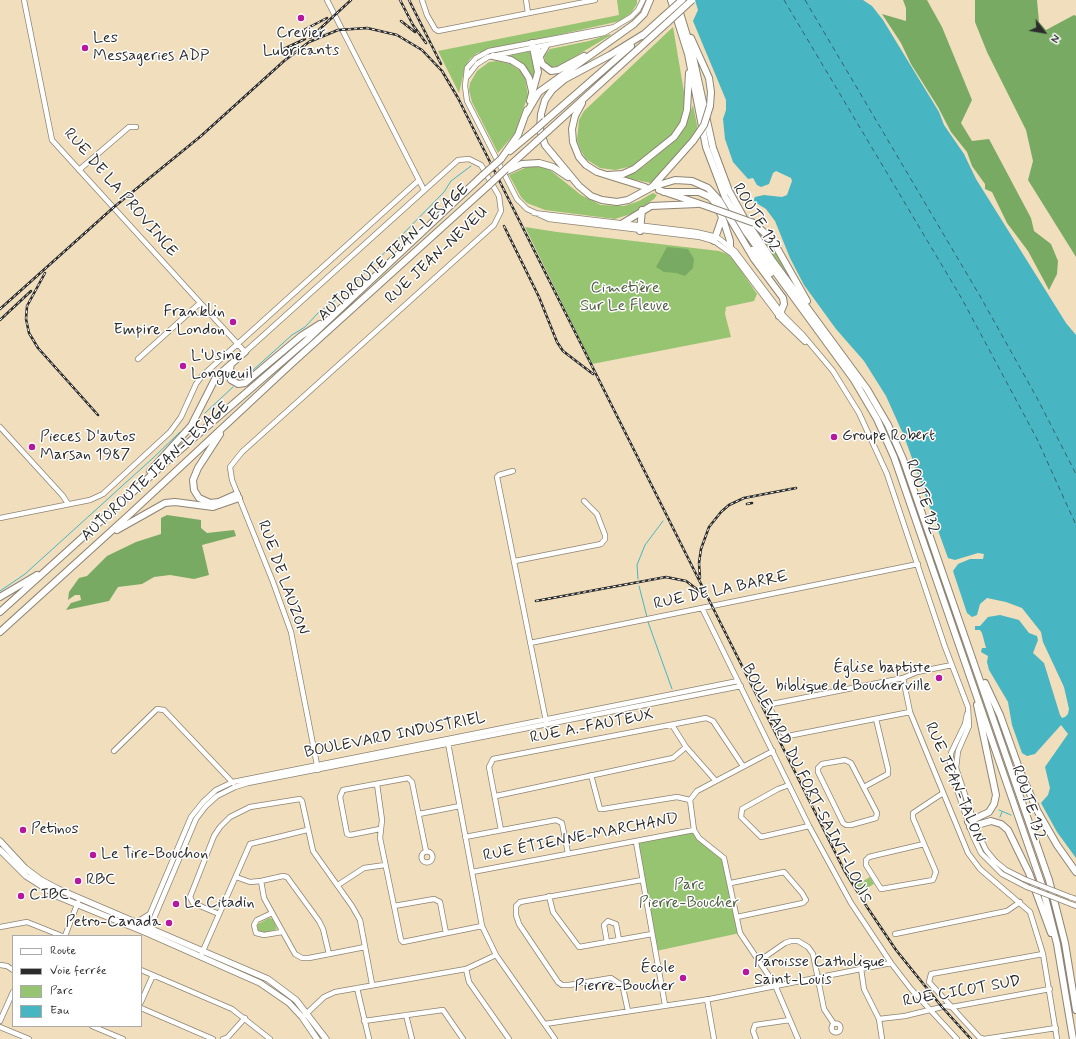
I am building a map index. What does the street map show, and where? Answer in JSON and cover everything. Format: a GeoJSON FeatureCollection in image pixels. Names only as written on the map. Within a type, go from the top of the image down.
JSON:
{"type":"FeatureCollection","features":[{"type":"Feature","properties":{"kind":"highway"},"geometry":{"type":"LineString","coordinates":[[526,114],[539,92],[640,19],[650,0]]}},
{"type":"Feature","properties":{"kind":"highway"},"geometry":{"type":"LineString","coordinates":[[668,0],[689,71],[703,136]]}},
{"type":"Feature","properties":{"kind":"highway","name":"ROUTE 132"},"geometry":{"type":"LineString","coordinates":[[671,0],[681,28],[691,69],[703,136],[716,178],[734,214],[859,388],[887,441],[970,674],[1042,885],[1058,951],[1073,1039]]}},
{"type":"Feature","properties":{"kind":"highway"},"geometry":{"type":"LineString","coordinates":[[505,171],[522,164],[539,163],[553,167],[574,181],[591,196],[612,202],[631,200],[649,187],[693,141],[704,125],[710,106],[711,89],[708,75],[698,50],[685,28],[676,0]]}},
{"type":"Feature","properties":{"kind":"highway"},"geometry":{"type":"LineString","coordinates":[[501,159],[682,0]]}},
{"type":"Feature","properties":{"kind":"highway","name":"AUTOROUTE JEAN-LESAGE"},"geometry":{"type":"LineString","coordinates":[[0,632],[692,0]]}},
{"type":"Feature","properties":{"kind":"highway","name":"ROUTE 132"},"geometry":{"type":"LineString","coordinates":[[685,28],[697,72],[712,144],[727,187],[752,231],[867,389],[894,437],[911,479],[1052,888],[1065,943],[1076,1010]]}},
{"type":"Feature","properties":{"kind":"highway"},"geometry":{"type":"LineString","coordinates":[[574,181],[550,152],[542,138],[540,121],[545,100],[552,90],[562,81],[644,34]]}},
{"type":"Feature","properties":{"kind":"highway"},"geometry":{"type":"LineString","coordinates":[[535,45],[545,68],[555,71],[602,47]]}},
{"type":"Feature","properties":{"kind":"highway"},"geometry":{"type":"LineString","coordinates":[[501,159],[518,135],[532,95],[538,72],[535,45]]}},
{"type":"Feature","properties":{"kind":"highway"},"geometry":{"type":"LineString","coordinates":[[540,56],[546,46]]}},
{"type":"Feature","properties":{"kind":"highway"},"geometry":{"type":"LineString","coordinates":[[494,56],[511,60],[522,67],[529,78],[532,95]]}},
{"type":"Feature","properties":{"kind":"highway"},"geometry":{"type":"LineString","coordinates":[[608,175],[623,174],[634,169],[674,137],[683,124],[688,110],[689,71]]}},
{"type":"Feature","properties":{"kind":"highway"},"geometry":{"type":"LineString","coordinates":[[585,98],[575,116],[572,126],[572,136],[574,148],[586,165],[597,172],[649,187],[678,180],[689,180],[702,185],[718,197],[754,259],[783,298],[784,303],[780,311]]}},
{"type":"Feature","properties":{"kind":"highway","name":"AUTOROUTE JEAN-LESAGE"},"geometry":{"type":"LineString","coordinates":[[0,612],[130,494],[283,362],[501,159]]}},
{"type":"Feature","properties":{"kind":"highway"},"geometry":{"type":"LineString","coordinates":[[730,246],[730,240],[722,218],[714,201],[704,193],[695,191],[661,191],[698,204],[709,207],[740,217],[754,223],[773,241],[816,318]]}},
{"type":"Feature","properties":{"kind":"highway"},"geometry":{"type":"LineString","coordinates":[[623,223],[642,210],[653,205],[698,204]]}},
{"type":"Feature","properties":{"kind":"highway"},"geometry":{"type":"LineString","coordinates":[[641,228],[642,210]]}},
{"type":"Feature","properties":{"kind":"highway"},"geometry":{"type":"LineString","coordinates":[[715,239],[722,218]]}},
{"type":"Feature","properties":{"kind":"highway"},"geometry":{"type":"LineString","coordinates":[[741,237],[818,330]]}},
{"type":"Feature","properties":{"kind":"highway"},"geometry":{"type":"LineString","coordinates":[[230,364],[229,374],[231,380],[238,384],[245,383],[301,336],[334,314]]}},
{"type":"Feature","properties":{"kind":"highway"},"geometry":{"type":"LineString","coordinates":[[130,494],[190,429],[215,379],[245,352]]}},
{"type":"Feature","properties":{"kind":"highway"},"geometry":{"type":"LineString","coordinates":[[232,419],[201,461],[194,477],[193,486],[198,497],[208,503],[238,496]]}},
{"type":"Feature","properties":{"kind":"highway"},"geometry":{"type":"LineString","coordinates":[[106,536],[165,503],[175,502],[213,507],[238,496]]}},
{"type":"Feature","properties":{"kind":"highway"},"geometry":{"type":"LineString","coordinates":[[0,598],[21,583],[45,571]]}},
{"type":"Feature","properties":{"kind":"highway"},"geometry":{"type":"LineString","coordinates":[[0,638],[15,619]]}},
{"type":"Feature","properties":{"kind":"highway"},"geometry":{"type":"LineString","coordinates":[[974,661],[997,708],[1023,778],[1036,808],[1049,832],[1076,872]]}},
{"type":"Feature","properties":{"kind":"highway"},"geometry":{"type":"LineString","coordinates":[[970,674],[996,792],[995,802],[991,810],[972,823]]}},
{"type":"Feature","properties":{"kind":"highway"},"geometry":{"type":"LineString","coordinates":[[972,823],[994,821],[1001,824],[1010,832],[1032,879],[1058,951]]}},
{"type":"Feature","properties":{"kind":"main road"},"geometry":{"type":"LineString","coordinates":[[0,841],[19,863],[41,880],[79,898],[204,950],[268,979],[296,1000],[317,1039]]}},
{"type":"Feature","properties":{"kind":"main road"},"geometry":{"type":"LineString","coordinates":[[0,850],[18,868],[41,887],[58,897],[145,932],[260,983],[304,1015],[326,1039]]}},
{"type":"Feature","properties":{"kind":"main road"},"geometry":{"type":"LineString","coordinates":[[138,922],[150,915]]}},
{"type":"Feature","properties":{"kind":"street","name":"RUE DE LA PROVINCE"},"geometry":{"type":"LineString","coordinates":[[24,0],[52,140],[245,352]]}},
{"type":"Feature","properties":{"kind":"street"},"geometry":{"type":"LineString","coordinates":[[327,0],[418,181],[424,190]]}},
{"type":"Feature","properties":{"kind":"street"},"geometry":{"type":"LineString","coordinates":[[422,0],[427,15],[437,31],[595,0]]}},
{"type":"Feature","properties":{"kind":"street"},"geometry":{"type":"LineString","coordinates":[[526,0],[528,13]]}},
{"type":"Feature","properties":{"kind":"street"},"geometry":{"type":"LineString","coordinates":[[643,0],[635,14],[615,27],[597,35],[546,46],[535,45],[491,51],[481,55],[467,68],[465,80],[467,101],[518,202],[534,213],[551,220],[696,232],[715,239],[730,246],[780,311]]}},
{"type":"Feature","properties":{"kind":"street"},"geometry":{"type":"LineString","coordinates":[[465,80],[477,64],[494,56],[615,27]]}},
{"type":"Feature","properties":{"kind":"street"},"geometry":{"type":"LineString","coordinates":[[79,170],[129,127],[136,127]]}},
{"type":"Feature","properties":{"kind":"street","name":"RUE JEAN-NEVEU"},"geometry":{"type":"LineString","coordinates":[[230,468],[233,461],[242,452],[492,227],[500,215],[501,201],[490,177],[482,166],[471,159],[462,159],[457,161],[245,352]]}},
{"type":"Feature","properties":{"kind":"street"},"geometry":{"type":"LineString","coordinates":[[0,518],[90,500],[100,496],[167,436],[181,417],[198,380],[418,181]]}},
{"type":"Feature","properties":{"kind":"street"},"geometry":{"type":"LineString","coordinates":[[534,213],[623,223],[641,228]]}},
{"type":"Feature","properties":{"kind":"street"},"geometry":{"type":"LineString","coordinates":[[715,239],[733,256],[822,357],[853,402],[876,449],[893,490],[969,712],[969,726],[958,751],[956,765],[978,846],[992,865],[1005,876],[1027,887],[1074,905]]}},
{"type":"Feature","properties":{"kind":"street"},"geometry":{"type":"LineString","coordinates":[[138,359],[200,303]]}},
{"type":"Feature","properties":{"kind":"street"},"geometry":{"type":"LineString","coordinates":[[0,427],[64,497],[68,504]]}},
{"type":"Feature","properties":{"kind":"street","name":"RUE DE LAUZON"},"geometry":{"type":"LineString","coordinates":[[230,468],[231,478],[273,582],[291,632],[318,767]]}},
{"type":"Feature","properties":{"kind":"street"},"geometry":{"type":"LineString","coordinates":[[513,470],[497,477],[546,722]]}},
{"type":"Feature","properties":{"kind":"street"},"geometry":{"type":"LineString","coordinates":[[515,562],[601,544],[605,538],[605,535],[597,514],[584,501]]}},
{"type":"Feature","properties":{"kind":"street","name":"RUE DE LA BARRE"},"geometry":{"type":"LineString","coordinates":[[530,643],[918,564]]}},
{"type":"Feature","properties":{"kind":"street","name":"BOULEVARD DU FORT-SAINT-LOUIS"},"geometry":{"type":"LineString","coordinates":[[702,608],[709,626],[741,686],[809,826],[851,903],[891,963],[929,1011],[957,1039]]}},
{"type":"Feature","properties":{"kind":"street"},"geometry":{"type":"LineString","coordinates":[[910,712],[785,735],[770,709],[771,704],[903,678],[916,672],[952,665]]}},
{"type":"Feature","properties":{"kind":"street","name":"RUE JEAN-TALON"},"geometry":{"type":"LineString","coordinates":[[903,678],[910,712],[968,853],[980,869],[1030,912],[1043,954],[1050,989],[1057,1039]]}},
{"type":"Feature","properties":{"kind":"street","name":"BOULEVARD INDUSTRIEL"},"geometry":{"type":"LineString","coordinates":[[678,696],[738,681]]}},
{"type":"Feature","properties":{"kind":"street","name":"BOULEVARD INDUSTRIEL"},"geometry":{"type":"LineString","coordinates":[[147,926],[191,823],[202,802],[216,790],[233,782],[284,774],[666,698],[741,686]]}},
{"type":"Feature","properties":{"kind":"street"},"geometry":{"type":"LineString","coordinates":[[114,751],[157,709],[164,710],[233,782],[235,787]]}},
{"type":"Feature","properties":{"kind":"street","name":"RUE A.-FAUTEUX"},"geometry":{"type":"LineString","coordinates":[[501,830],[496,796],[489,767],[493,759],[706,718],[710,719],[743,766]]}},
{"type":"Feature","properties":{"kind":"street"},"geometry":{"type":"LineString","coordinates":[[864,787],[888,774],[876,719]]}},
{"type":"Feature","properties":{"kind":"street"},"geometry":{"type":"LineString","coordinates":[[672,725],[686,747],[715,780]]}},
{"type":"Feature","properties":{"kind":"street"},"geometry":{"type":"LineString","coordinates":[[447,742],[482,926],[496,955],[555,1039]]}},
{"type":"Feature","properties":{"kind":"street"},"geometry":{"type":"LineString","coordinates":[[496,796],[591,774],[673,758],[686,747]]}},
{"type":"Feature","properties":{"kind":"street"},"geometry":{"type":"LineString","coordinates":[[772,751],[715,780],[697,791],[690,800],[694,830],[699,838],[724,858],[731,882],[740,933],[775,985],[798,1039]]}},
{"type":"Feature","properties":{"kind":"street"},"geometry":{"type":"LineString","coordinates":[[849,761],[864,787],[876,813],[876,818],[846,825],[818,772],[818,768],[822,764],[849,761]]}},
{"type":"Feature","properties":{"kind":"street"},"geometry":{"type":"LineString","coordinates":[[591,774],[600,809],[677,797],[690,800]]}},
{"type":"Feature","properties":{"kind":"street","name":"BOULEVARD INDUSTRIEL"},"geometry":{"type":"LineString","coordinates":[[191,823],[216,796],[260,778]]}},
{"type":"Feature","properties":{"kind":"street"},"geometry":{"type":"LineString","coordinates":[[380,829],[350,835],[347,834],[340,797],[343,790],[408,778],[412,782],[426,851]]}},
{"type":"Feature","properties":{"kind":"street"},"geometry":{"type":"LineString","coordinates":[[377,784],[382,820],[380,829],[385,865],[401,940],[403,942],[482,926]]}},
{"type":"Feature","properties":{"kind":"street"},"geometry":{"type":"LineString","coordinates":[[789,785],[778,789],[742,809],[741,817],[761,837],[809,826]]}},
{"type":"Feature","properties":{"kind":"street"},"geometry":{"type":"LineString","coordinates":[[924,844],[869,857],[866,860],[866,865],[881,889],[933,880],[936,872],[913,818],[913,813],[943,793]]}},
{"type":"Feature","properties":{"kind":"street"},"geometry":{"type":"LineString","coordinates":[[219,914],[193,903],[190,897],[214,836],[230,817],[250,808],[297,798],[302,801],[312,851],[338,885],[360,920],[372,984]]}},
{"type":"Feature","properties":{"kind":"street"},"geometry":{"type":"LineString","coordinates":[[419,814],[460,806]]}},
{"type":"Feature","properties":{"kind":"street"},"geometry":{"type":"LineString","coordinates":[[465,837],[556,820],[562,824],[568,853]]}},
{"type":"Feature","properties":{"kind":"street"},"geometry":{"type":"LineString","coordinates":[[972,823],[982,843],[992,858],[1006,870],[1024,879],[1076,899]]}},
{"type":"Feature","properties":{"kind":"street"},"geometry":{"type":"LineString","coordinates":[[201,957],[250,844],[307,830]]}},
{"type":"Feature","properties":{"kind":"street","name":"RUE ÉTIENNE-MARCHAND"},"geometry":{"type":"LineString","coordinates":[[472,872],[694,830]]}},
{"type":"Feature","properties":{"kind":"street"},"geometry":{"type":"LineString","coordinates":[[636,842],[665,1005]]}},
{"type":"Feature","properties":{"kind":"street"},"geometry":{"type":"LineString","coordinates":[[338,885],[364,868],[385,865]]}},
{"type":"Feature","properties":{"kind":"street"},"geometry":{"type":"LineString","coordinates":[[731,882],[784,872],[806,900],[803,903],[737,917]]}},
{"type":"Feature","properties":{"kind":"street"},"geometry":{"type":"LineString","coordinates":[[236,877],[245,881],[261,882],[283,876],[287,877],[323,929],[329,954]]}},
{"type":"Feature","properties":{"kind":"street"},"geometry":{"type":"LineString","coordinates":[[628,1011],[623,988],[611,978],[562,985],[527,938],[516,915],[516,906],[520,902],[549,896],[642,880]]}},
{"type":"Feature","properties":{"kind":"street"},"geometry":{"type":"LineString","coordinates":[[261,882],[264,898],[295,954],[302,958],[365,947]]}},
{"type":"Feature","properties":{"kind":"street"},"geometry":{"type":"LineString","coordinates":[[549,896],[553,912],[579,947],[652,934]]}},
{"type":"Feature","properties":{"kind":"street"},"geometry":{"type":"LineString","coordinates":[[65,935],[78,905],[79,898]]}},
{"type":"Feature","properties":{"kind":"street"},"geometry":{"type":"LineString","coordinates":[[394,906],[434,899],[440,902],[446,933]]}},
{"type":"Feature","properties":{"kind":"street"},"geometry":{"type":"LineString","coordinates":[[895,934],[1006,911],[1020,902]]}},
{"type":"Feature","properties":{"kind":"street","name":"BOULEVARD INDUSTRIEL"},"geometry":{"type":"LineString","coordinates":[[145,932],[150,915],[155,908]]}},
{"type":"Feature","properties":{"kind":"street"},"geometry":{"type":"LineString","coordinates":[[272,913],[257,920],[254,925],[256,932],[259,935],[282,932]]}},
{"type":"Feature","properties":{"kind":"street"},"geometry":{"type":"LineString","coordinates":[[608,942],[604,926],[608,921],[616,924],[619,940]]}},
{"type":"Feature","properties":{"kind":"street"},"geometry":{"type":"LineString","coordinates":[[0,927],[27,922],[60,935]]}},
{"type":"Feature","properties":{"kind":"street"},"geometry":{"type":"LineString","coordinates":[[759,961],[785,943],[798,941],[808,947],[813,954],[824,1009],[834,1024]]}},
{"type":"Feature","properties":{"kind":"street"},"geometry":{"type":"LineString","coordinates":[[1043,954],[931,974],[929,982],[979,1037],[984,1039],[1056,1028]]}},
{"type":"Feature","properties":{"kind":"street"},"geometry":{"type":"LineString","coordinates":[[304,1015],[324,997],[335,992],[372,984],[466,969],[496,955]]}},
{"type":"Feature","properties":{"kind":"street"},"geometry":{"type":"LineString","coordinates":[[545,1024],[707,999],[891,963]]}},
{"type":"Feature","properties":{"kind":"street"},"geometry":{"type":"LineString","coordinates":[[0,965],[7,966],[12,969]]}},
{"type":"Feature","properties":{"kind":"street"},"geometry":{"type":"LineString","coordinates":[[466,969],[469,982],[509,1039]]}},
{"type":"Feature","properties":{"kind":"street"},"geometry":{"type":"LineString","coordinates":[[142,970],[232,1009],[270,1039]]}},
{"type":"Feature","properties":{"kind":"street"},"geometry":{"type":"LineString","coordinates":[[861,970],[864,989],[879,1019],[882,1039]]}},
{"type":"Feature","properties":{"kind":"street"},"geometry":{"type":"LineString","coordinates":[[142,1000],[153,975]]}},
{"type":"Feature","properties":{"kind":"street"},"geometry":{"type":"LineString","coordinates":[[357,988],[369,1039]]}},
{"type":"Feature","properties":{"kind":"street","name":"RUE CICOT SUD"},"geometry":{"type":"LineString","coordinates":[[879,1019],[929,1011],[946,1006],[952,1007],[1050,989]]}},
{"type":"Feature","properties":{"kind":"street"},"geometry":{"type":"LineString","coordinates":[[0,1021],[12,994]]}},
{"type":"Feature","properties":{"kind":"street"},"geometry":{"type":"LineString","coordinates":[[707,999],[714,1039]]}},
{"type":"Feature","properties":{"kind":"street"},"geometry":{"type":"LineString","coordinates":[[142,1008],[212,1039]]}},
{"type":"Feature","properties":{"kind":"street"},"geometry":{"type":"LineString","coordinates":[[364,1021],[443,1010],[462,1039]]}},
{"type":"Feature","properties":{"kind":"street"},"geometry":{"type":"LineString","coordinates":[[406,1015],[412,1039]]}},
{"type":"Feature","properties":{"kind":"street"},"geometry":{"type":"LineString","coordinates":[[223,1039],[227,1038],[245,1018]]}},
{"type":"Feature","properties":{"kind":"street"},"geometry":{"type":"LineString","coordinates":[[756,1039],[753,1031],[755,1026],[790,1020]]}},
{"type":"Feature","properties":{"kind":"street"},"geometry":{"type":"LineString","coordinates":[[0,1027],[22,1038],[29,1039]]}},
{"type":"Feature","properties":{"kind":"street"},"geometry":{"type":"LineString","coordinates":[[94,1027],[123,1039]]}},
{"type":"Feature","properties":{"kind":"green space"},"geometry":{"type":"Polygon","coordinates":[[[617,0],[637,0],[637,4],[631,13],[620,21],[477,53],[470,59],[465,67],[459,93],[438,51],[619,15],[617,0]]]}},
{"type":"Feature","properties":{"kind":"green space"},"geometry":{"type":"Polygon","coordinates":[[[903,0],[927,0],[942,27],[972,100],[961,123],[972,141],[989,139],[1031,218],[1034,231],[1051,244],[1058,261],[1057,274],[1049,290],[1028,251],[1007,223],[992,192],[985,189],[985,184],[972,166],[967,152],[951,132],[938,107],[911,64],[901,43],[882,14],[906,21],[906,8],[903,0]]]}},
{"type":"Feature","properties":{"kind":"green space"},"geometry":{"type":"Polygon","coordinates":[[[975,0],[1037,0],[1039,22],[1046,30],[1074,15],[1076,16],[1076,257],[1028,180],[1033,161],[1026,130],[987,52],[975,22],[975,0]]]}},
{"type":"Feature","properties":{"kind":"green space"},"geometry":{"type":"Polygon","coordinates":[[[673,27],[685,98],[681,120],[677,128],[671,136],[633,166],[615,170],[600,168],[586,159],[581,151],[577,140],[579,120],[584,111],[673,27]]]}},
{"type":"Feature","properties":{"kind":"green space"},"geometry":{"type":"Polygon","coordinates":[[[610,34],[611,35],[559,66],[552,67],[546,64],[544,56],[550,49],[589,41],[610,34]]]}},
{"type":"Feature","properties":{"kind":"green space"},"geometry":{"type":"Polygon","coordinates":[[[531,51],[536,69],[533,83],[515,59],[508,56],[531,51]]]}},
{"type":"Feature","properties":{"kind":"green space"},"geometry":{"type":"Polygon","coordinates":[[[497,61],[510,64],[522,72],[525,78],[528,95],[515,133],[498,153],[472,102],[469,90],[470,83],[477,71],[489,62],[497,61]]]}},
{"type":"Feature","properties":{"kind":"green space"},"geometry":{"type":"Polygon","coordinates":[[[693,105],[698,130],[651,183],[621,177],[643,167],[674,141],[684,129],[693,105]]]}},
{"type":"Feature","properties":{"kind":"green space"},"geometry":{"type":"Polygon","coordinates":[[[527,167],[542,167],[550,170],[581,195],[601,205],[624,206],[639,201],[653,193],[657,195],[654,199],[634,213],[615,219],[545,210],[527,203],[521,197],[509,175],[527,167]]]}},
{"type":"Feature","properties":{"kind":"green space"},"geometry":{"type":"Polygon","coordinates":[[[752,226],[769,241],[793,284],[769,251],[752,226]]]}},
{"type":"Feature","properties":{"kind":"green space","name":"Cimetière Sur Le Fleuve"},"geometry":{"type":"Polygon","coordinates":[[[525,227],[719,251],[727,254],[734,260],[757,294],[754,301],[726,307],[725,314],[731,337],[592,364],[525,227]]]}},
{"type":"Feature","properties":{"kind":"green space"},"geometry":{"type":"Polygon","coordinates":[[[667,247],[688,249],[694,259],[693,268],[685,276],[676,273],[664,272],[656,267],[667,247]]]}},
{"type":"Feature","properties":{"kind":"green space"},"geometry":{"type":"Polygon","coordinates":[[[167,515],[201,520],[201,528],[207,533],[234,530],[236,536],[202,545],[209,575],[194,579],[170,575],[154,577],[142,584],[118,587],[109,601],[66,610],[71,603],[81,600],[80,595],[75,595],[68,600],[69,592],[79,578],[87,576],[107,556],[136,542],[161,534],[161,518],[167,515]]]}},
{"type":"Feature","properties":{"kind":"green space","name":"Parc Pierre-Boucher"},"geometry":{"type":"Polygon","coordinates":[[[694,830],[699,838],[724,858],[740,933],[656,951],[636,842],[694,830]]]}},
{"type":"Feature","properties":{"kind":"green space"},"geometry":{"type":"Polygon","coordinates":[[[870,877],[874,884],[860,892],[856,885],[870,877]]]}},
{"type":"Feature","properties":{"kind":"green space"},"geometry":{"type":"Polygon","coordinates":[[[269,918],[273,919],[277,929],[263,934],[259,932],[257,929],[258,924],[269,918]]]}},
{"type":"Feature","properties":{"kind":"water"},"geometry":{"type":"Polygon","coordinates":[[[695,0],[863,0],[872,6],[883,20],[939,112],[944,125],[964,154],[976,179],[1066,323],[1076,335],[1076,858],[1057,832],[1041,803],[1048,795],[1050,788],[1045,767],[1068,734],[1061,725],[1035,754],[1027,756],[1022,753],[1012,725],[1008,702],[989,670],[987,662],[988,656],[981,652],[982,648],[986,648],[982,633],[980,630],[975,630],[975,626],[980,626],[988,617],[1000,615],[1019,620],[1029,633],[1037,636],[1038,640],[1033,653],[1044,663],[1062,718],[1068,714],[1069,709],[1064,687],[1043,642],[1041,632],[1022,608],[1006,602],[987,598],[980,604],[977,615],[972,617],[967,613],[953,571],[958,564],[970,559],[983,559],[984,554],[978,553],[955,560],[948,558],[904,436],[886,396],[864,361],[836,329],[804,285],[790,258],[775,221],[766,209],[753,201],[755,197],[764,195],[782,197],[787,195],[792,181],[791,178],[776,171],[773,173],[769,184],[761,187],[757,185],[753,178],[748,179],[733,162],[725,139],[723,119],[726,110],[726,100],[693,21],[698,10],[695,0]]]}},
{"type":"Feature","properties":{"kind":"waterway"},"geometry":{"type":"LineString","coordinates":[[242,380],[292,335],[305,327],[318,313],[346,292],[444,192],[451,181],[471,166]]}},
{"type":"Feature","properties":{"kind":"waterway"},"geometry":{"type":"LineString","coordinates":[[205,413],[233,387]]}},
{"type":"Feature","properties":{"kind":"waterway"},"geometry":{"type":"LineString","coordinates":[[0,591],[25,574],[180,432]]}},
{"type":"Feature","properties":{"kind":"waterway"},"geometry":{"type":"LineString","coordinates":[[638,579],[637,565],[645,545],[663,521]]}},
{"type":"Feature","properties":{"kind":"waterway"},"geometry":{"type":"LineString","coordinates":[[639,586],[647,617]]}},
{"type":"Feature","properties":{"kind":"waterway"},"geometry":{"type":"LineString","coordinates":[[648,622],[672,689]]}},
{"type":"Feature","properties":{"kind":"waterway"},"geometry":{"type":"LineString","coordinates":[[999,810],[1011,815]]}},
{"type":"Feature","properties":{"kind":"waterway"},"geometry":{"type":"LineString","coordinates":[[1000,817],[1002,812]]}},
{"type":"Feature","properties":{"kind":"ferry route"},"geometry":{"type":"LineString","coordinates":[[784,0],[962,299],[1037,439],[1076,525]]}},
{"type":"Feature","properties":{"kind":"ferry route"},"geometry":{"type":"LineString","coordinates":[[805,0],[980,296],[1037,398],[1076,474]]}},
{"type":"Feature","properties":{"kind":"railway"},"geometry":{"type":"LineString","coordinates":[[310,38],[351,0]]}},
{"type":"Feature","properties":{"kind":"railway"},"geometry":{"type":"LineString","coordinates":[[400,0],[413,25],[426,43]]}},
{"type":"Feature","properties":{"kind":"railway"},"geometry":{"type":"LineString","coordinates":[[409,0],[441,64]]}},
{"type":"Feature","properties":{"kind":"railway"},"geometry":{"type":"LineString","coordinates":[[296,34],[327,18]]}},
{"type":"Feature","properties":{"kind":"railway"},"geometry":{"type":"LineString","coordinates":[[401,21],[415,32]]}},
{"type":"Feature","properties":{"kind":"railway"},"geometry":{"type":"LineString","coordinates":[[0,309],[114,207],[201,136],[284,61],[309,42],[338,30],[367,28],[397,35],[422,50],[442,71],[458,98],[844,870],[896,950],[942,1007],[971,1039]]}},
{"type":"Feature","properties":{"kind":"railway"},"geometry":{"type":"LineString","coordinates":[[273,54],[305,39]]}},
{"type":"Feature","properties":{"kind":"railway"},"geometry":{"type":"LineString","coordinates":[[504,226],[539,297],[557,342],[563,351],[593,374]]}},
{"type":"Feature","properties":{"kind":"railway"},"geometry":{"type":"LineString","coordinates":[[45,273],[27,306],[26,319],[29,333],[38,348],[98,415]]}},
{"type":"Feature","properties":{"kind":"railway"},"geometry":{"type":"LineString","coordinates":[[0,320],[31,291]]}},
{"type":"Feature","properties":{"kind":"railway"},"geometry":{"type":"LineString","coordinates":[[700,578],[699,563],[701,549],[709,527],[721,512],[729,505],[744,498],[796,488]]}},
{"type":"Feature","properties":{"kind":"railway"},"geometry":{"type":"LineString","coordinates":[[747,504],[752,503]]}},
{"type":"Feature","properties":{"kind":"railway"},"geometry":{"type":"LineString","coordinates":[[536,601],[666,577],[686,581],[702,593]]}},
{"type":"Feature","properties":{"kind":"place","name":"Crevier Lubricants"},"geometry":{"type":"Point","coordinates":[301,18]}},
{"type":"Feature","properties":{"kind":"place","name":"Les Messageries ADP"},"geometry":{"type":"Point","coordinates":[85,48]}},
{"type":"Feature","properties":{"kind":"place","name":"Franklin Empire - London"},"geometry":{"type":"Point","coordinates":[233,322]}},
{"type":"Feature","properties":{"kind":"place","name":"L'Usine Longueuil"},"geometry":{"type":"Point","coordinates":[183,366]}},
{"type":"Feature","properties":{"kind":"place","name":"Groupe Robert"},"geometry":{"type":"Point","coordinates":[834,437]}},
{"type":"Feature","properties":{"kind":"place","name":"Pieces D'autos Marsan 1987"},"geometry":{"type":"Point","coordinates":[32,447]}},
{"type":"Feature","properties":{"kind":"place","name":"Église baptiste biblique de Boucherville"},"geometry":{"type":"Point","coordinates":[939,678]}},
{"type":"Feature","properties":{"kind":"place","name":"Petinos"},"geometry":{"type":"Point","coordinates":[23,830]}},
{"type":"Feature","properties":{"kind":"place","name":"Le Tire-Bouchon"},"geometry":{"type":"Point","coordinates":[93,855]}},
{"type":"Feature","properties":{"kind":"place","name":"RBC"},"geometry":{"type":"Point","coordinates":[78,881]}},
{"type":"Feature","properties":{"kind":"place","name":"CIBC"},"geometry":{"type":"Point","coordinates":[21,896]}},
{"type":"Feature","properties":{"kind":"place","name":"Le Citadin"},"geometry":{"type":"Point","coordinates":[176,904]}},
{"type":"Feature","properties":{"kind":"place","name":"Petro-Canada"},"geometry":{"type":"Point","coordinates":[169,923]}},
{"type":"Feature","properties":{"kind":"place","name":"Paroisse Catholique Saint-Louis"},"geometry":{"type":"Point","coordinates":[746,972]}},
{"type":"Feature","properties":{"kind":"place","name":"École Pierre-Boucher"},"geometry":{"type":"Point","coordinates":[683,978]}}]}
